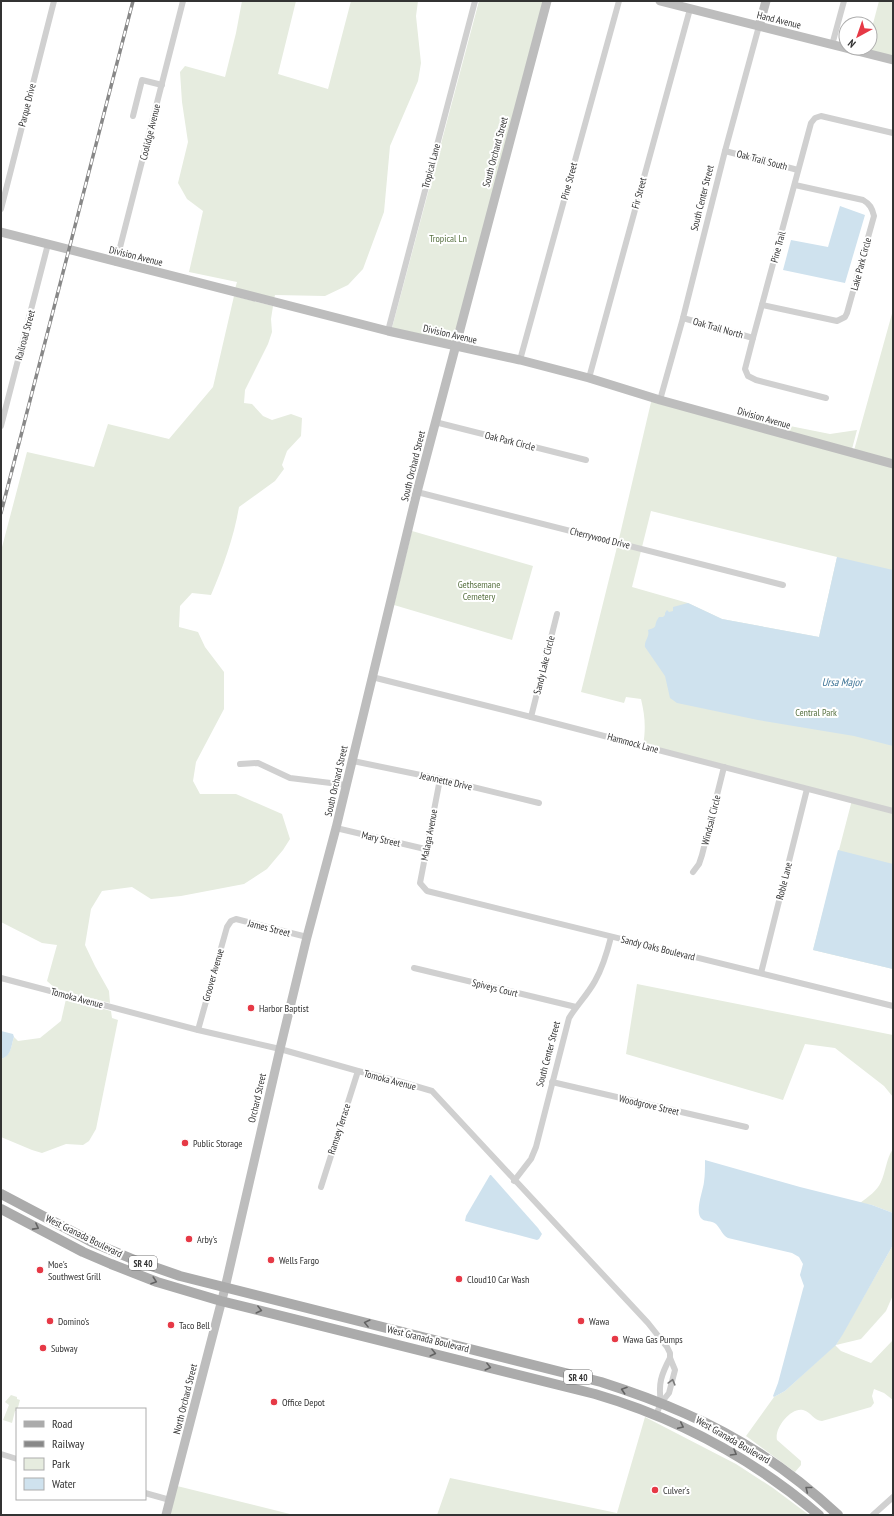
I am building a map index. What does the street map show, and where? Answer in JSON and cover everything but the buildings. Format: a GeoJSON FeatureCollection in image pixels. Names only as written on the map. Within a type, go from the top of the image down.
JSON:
{"type":"FeatureCollection","features":[{"type":"Feature","properties":{"kind":"main road","name":"West Granada Boulevard"},"geometry":{"type":"LineString","coordinates":[[3,1195],[94,1243],[166,1271],[225,1288],[601,1382],[661,1403],[711,1426],[760,1454],[808,1489],[838,1515]]}},
{"type":"Feature","properties":{"kind":"main road","name":"West Granada Boulevard"},"geometry":{"type":"LineString","coordinates":[[1,1209],[83,1252],[157,1282],[221,1300],[622,1402],[656,1415],[706,1438],[734,1453],[782,1484],[819,1515]]}},
{"type":"Feature","properties":{"kind":"main road"},"geometry":{"type":"LineString","coordinates":[[83,1252],[104,1255],[112,1251]]}},
{"type":"Feature","properties":{"kind":"street","name":"Parque Drive"},"geometry":{"type":"LineString","coordinates":[[1,209],[54,1]]}},
{"type":"Feature","properties":{"kind":"street","name":"Coolidge Avenue"},"geometry":{"type":"LineString","coordinates":[[116,263],[183,1]]}},
{"type":"Feature","properties":{"kind":"street","name":"Tropical Lane"},"geometry":{"type":"LineString","coordinates":[[388,331],[475,1]]}},
{"type":"Feature","properties":{"kind":"street","name":"South Orchard Street"},"geometry":{"type":"LineString","coordinates":[[307,937],[347,785],[417,492],[547,1]]}},
{"type":"Feature","properties":{"kind":"street","name":"Pine Street"},"geometry":{"type":"LineString","coordinates":[[520,360],[619,1]]}},
{"type":"Feature","properties":{"kind":"street","name":"Hand Avenue"},"geometry":{"type":"LineString","coordinates":[[660,1],[686,6],[893,60]]}},
{"type":"Feature","properties":{"kind":"street","name":"South Center Street"},"geometry":{"type":"LineString","coordinates":[[660,400],[766,1]]}},
{"type":"Feature","properties":{"kind":"street"},"geometry":{"type":"LineString","coordinates":[[832,45],[844,1]]}},
{"type":"Feature","properties":{"kind":"street","name":"Fir Street"},"geometry":{"type":"LineString","coordinates":[[589,378],[686,6]]}},
{"type":"Feature","properties":{"kind":"street"},"geometry":{"type":"LineString","coordinates":[[133,116],[142,80],[162,85]]}},
{"type":"Feature","properties":{"kind":"street","name":"Pine Trail"},"geometry":{"type":"LineString","coordinates":[[826,398],[756,380],[748,376],[745,369],[752,338],[811,123],[815,118],[821,116],[893,133]]}},
{"type":"Feature","properties":{"kind":"street","name":"Oak Trail South"},"geometry":{"type":"LineString","coordinates":[[725,151],[798,170]]}},
{"type":"Feature","properties":{"kind":"street","name":"Lake Park Circle"},"geometry":{"type":"LineString","coordinates":[[762,305],[837,321],[845,317],[874,216],[868,203],[863,200],[795,185]]}},
{"type":"Feature","properties":{"kind":"street","name":"Division Avenue"},"geometry":{"type":"LineString","coordinates":[[1,232],[116,263],[388,331],[520,360],[893,464]]}},
{"type":"Feature","properties":{"kind":"street","name":"Railroad Street"},"geometry":{"type":"LineString","coordinates":[[1,426],[48,244]]}},
{"type":"Feature","properties":{"kind":"street","name":"Oak Trail North"},"geometry":{"type":"LineString","coordinates":[[683,318],[752,338]]}},
{"type":"Feature","properties":{"kind":"street","name":"Oak Park Circle"},"geometry":{"type":"LineString","coordinates":[[435,422],[586,460]]}},
{"type":"Feature","properties":{"kind":"street","name":"Cherrywood Drive"},"geometry":{"type":"LineString","coordinates":[[417,492],[783,585]]}},
{"type":"Feature","properties":{"kind":"street","name":"Sandy Lake Circle"},"geometry":{"type":"LineString","coordinates":[[531,717],[557,614]]}},
{"type":"Feature","properties":{"kind":"street","name":"Hammock Lane"},"geometry":{"type":"LineString","coordinates":[[372,677],[893,811]]}},
{"type":"Feature","properties":{"kind":"street","name":"Jeannette Drive"},"geometry":{"type":"LineString","coordinates":[[352,761],[440,779],[539,803]]}},
{"type":"Feature","properties":{"kind":"street"},"geometry":{"type":"LineString","coordinates":[[240,764],[258,763],[290,778],[347,785]]}},
{"type":"Feature","properties":{"kind":"street","name":"Windsail Circle"},"geometry":{"type":"LineString","coordinates":[[693,872],[699,864],[702,855],[724,767]]}},
{"type":"Feature","properties":{"kind":"street","name":"Malaga Avenue"},"geometry":{"type":"LineString","coordinates":[[425,889],[420,883],[425,849],[440,779]]}},
{"type":"Feature","properties":{"kind":"street","name":"Roble Lane"},"geometry":{"type":"LineString","coordinates":[[761,973],[807,789]]}},
{"type":"Feature","properties":{"kind":"street","name":"Mary Street"},"geometry":{"type":"LineString","coordinates":[[336,828],[425,849]]}},
{"type":"Feature","properties":{"kind":"street","name":"Sandy Oaks Boulevard"},"geometry":{"type":"LineString","coordinates":[[425,889],[427,891],[611,937],[893,1006]]}},
{"type":"Feature","properties":{"kind":"street","name":"James Street"},"geometry":{"type":"LineString","coordinates":[[231,921],[236,919],[307,937]]}},
{"type":"Feature","properties":{"kind":"street","name":"Groover Avenue"},"geometry":{"type":"LineString","coordinates":[[198,1030],[227,927],[231,921]]}},
{"type":"Feature","properties":{"kind":"street","name":"Orchard Street"},"geometry":{"type":"LineString","coordinates":[[225,1288],[307,937]]}},
{"type":"Feature","properties":{"kind":"street","name":"South Center Street"},"geometry":{"type":"LineString","coordinates":[[514,1181],[531,1159],[570,1018],[576,1007],[594,983],[606,959],[611,937]]}},
{"type":"Feature","properties":{"kind":"street","name":"Spiveys Court"},"geometry":{"type":"LineString","coordinates":[[414,968],[576,1007]]}},
{"type":"Feature","properties":{"kind":"street","name":"Tomoka Avenue"},"geometry":{"type":"LineString","coordinates":[[1,978],[198,1030],[280,1049],[432,1091],[514,1181],[648,1323],[667,1347],[675,1370],[669,1393],[661,1403],[656,1415]]}},
{"type":"Feature","properties":{"kind":"street","name":"Ramsey Terrace"},"geometry":{"type":"LineString","coordinates":[[321,1187],[358,1071]]}},
{"type":"Feature","properties":{"kind":"street","name":"Woodgrove Street"},"geometry":{"type":"LineString","coordinates":[[552,1082],[746,1127]]}},
{"type":"Feature","properties":{"kind":"street"},"geometry":{"type":"LineString","coordinates":[[1,1209],[3,1195]]}},
{"type":"Feature","properties":{"kind":"street","name":"North Orchard Street"},"geometry":{"type":"LineString","coordinates":[[166,1515],[225,1288]]}},
{"type":"Feature","properties":{"kind":"street"},"geometry":{"type":"LineString","coordinates":[[416,1349],[418,1336]]}},
{"type":"Feature","properties":{"kind":"street","name":"Tomoka Avenue"},"geometry":{"type":"LineString","coordinates":[[661,1403],[659,1388],[664,1369],[670,1358]]}},
{"type":"Feature","properties":{"kind":"street"},"geometry":{"type":"LineString","coordinates":[[1,1454],[16,1458]]}},
{"type":"Feature","properties":{"kind":"street"},"geometry":{"type":"LineString","coordinates":[[146,1493],[170,1500]]}},
{"type":"Feature","properties":{"kind":"street"},"geometry":{"type":"LineString","coordinates":[[873,1515],[893,1497]]}},
{"type":"Feature","properties":{"kind":"green space"},"geometry":{"type":"Polygon","coordinates":[[[242,1],[296,1],[278,74],[328,89],[351,1],[418,1],[416,16],[421,63],[418,81],[390,146],[384,212],[363,269],[348,285],[325,296],[275,295],[274,299],[235,289],[237,282],[189,272],[203,211],[187,199],[178,183],[188,142],[182,102],[180,72],[185,66],[225,77],[242,1]]]}},
{"type":"Feature","properties":{"kind":"green space","name":"Tropical Ln"},"geometry":{"type":"Polygon","coordinates":[[[479,1],[543,1],[453,342],[392,328],[479,1]]]}},
{"type":"Feature","properties":{"kind":"green space"},"geometry":{"type":"Polygon","coordinates":[[[879,1],[893,1],[893,60],[877,56],[878,16],[875,16],[879,1]]]}},
{"type":"Feature","properties":{"kind":"green space"},"geometry":{"type":"Polygon","coordinates":[[[234,296],[273,306],[271,319],[272,332],[268,344],[245,390],[244,403],[252,404],[263,416],[272,420],[291,414],[302,418],[301,436],[287,451],[282,465],[284,469],[275,481],[239,507],[228,552],[211,595],[192,593],[180,606],[179,627],[198,632],[205,647],[224,672],[224,709],[196,762],[193,781],[200,794],[236,794],[282,814],[290,839],[267,869],[244,884],[181,896],[151,899],[132,887],[102,891],[91,909],[85,945],[109,991],[110,1003],[56,989],[47,981],[57,945],[42,943],[1,922],[1,551],[27,452],[94,467],[108,424],[169,439],[213,387],[234,296]]]}},
{"type":"Feature","properties":{"kind":"green space","name":"Central Park"},"geometry":{"type":"Polygon","coordinates":[[[893,310],[893,969],[813,950],[852,800],[643,746],[645,722],[641,699],[626,697],[624,703],[581,692],[652,398],[853,454],[893,310]],[[651,511],[632,587],[688,603],[722,619],[819,637],[837,557],[651,511]]]}},
{"type":"Feature","properties":{"kind":"green space"},"geometry":{"type":"Polygon","coordinates":[[[740,419],[775,423],[830,434],[857,430],[852,449],[740,419]]]}},
{"type":"Feature","properties":{"kind":"green space","name":"Gethsemane Cemetery"},"geometry":{"type":"Polygon","coordinates":[[[412,531],[533,566],[512,640],[394,605],[412,531]]]}},
{"type":"Feature","properties":{"kind":"green space"},"geometry":{"type":"Polygon","coordinates":[[[637,984],[893,1035],[893,1097],[884,1086],[835,1048],[805,1044],[783,1100],[626,1054],[637,984]]]}},
{"type":"Feature","properties":{"kind":"green space"},"geometry":{"type":"Polygon","coordinates":[[[66,999],[111,1011],[112,1018],[118,1020],[96,1129],[89,1141],[83,1145],[66,1144],[42,1153],[1,1137],[1,1059],[9,1052],[14,1037],[18,1041],[40,1038],[61,1021],[66,999]]]}},
{"type":"Feature","properties":{"kind":"green space"},"geometry":{"type":"Polygon","coordinates":[[[893,1149],[893,1213],[872,1205],[860,1203],[872,1194],[879,1185],[893,1149]]]}},
{"type":"Feature","properties":{"kind":"green space"},"geometry":{"type":"Polygon","coordinates":[[[893,1245],[893,1295],[886,1311],[861,1339],[836,1345],[893,1245]]]}},
{"type":"Feature","properties":{"kind":"green space"},"geometry":{"type":"Polygon","coordinates":[[[893,1340],[893,1400],[884,1393],[874,1389],[872,1396],[874,1403],[871,1407],[822,1421],[817,1420],[803,1410],[793,1412],[784,1419],[778,1430],[777,1440],[801,1461],[801,1465],[795,1472],[746,1436],[774,1397],[785,1391],[835,1345],[841,1351],[871,1363],[893,1340]]]}},
{"type":"Feature","properties":{"kind":"green space"},"geometry":{"type":"Polygon","coordinates":[[[11,1395],[20,1400],[12,1423],[3,1420],[9,1405],[5,1402],[11,1395]]]}},
{"type":"Feature","properties":{"kind":"green space"},"geometry":{"type":"Polygon","coordinates":[[[645,1417],[736,1464],[773,1488],[809,1515],[437,1515],[450,1478],[617,1513],[645,1417]]]}},
{"type":"Feature","properties":{"kind":"green space"},"geometry":{"type":"Polygon","coordinates":[[[177,1486],[294,1515],[170,1515],[177,1486]]]}},
{"type":"Feature","properties":{"kind":"water"},"geometry":{"type":"Polygon","coordinates":[[[840,206],[865,215],[845,283],[783,270],[791,240],[828,247],[840,206]]]}},
{"type":"Feature","properties":{"kind":"water","name":"Ursa Major"},"geometry":{"type":"Polygon","coordinates":[[[837,557],[893,570],[893,746],[854,736],[758,720],[677,703],[670,698],[665,676],[645,647],[648,630],[655,627],[659,617],[663,617],[667,610],[669,612],[673,611],[673,607],[688,603],[722,619],[819,637],[837,557]]]}},
{"type":"Feature","properties":{"kind":"water"},"geometry":{"type":"Polygon","coordinates":[[[838,850],[893,864],[893,969],[813,950],[838,850]]]}},
{"type":"Feature","properties":{"kind":"water"},"geometry":{"type":"Polygon","coordinates":[[[1,1031],[13,1034],[14,1037],[9,1053],[5,1058],[1,1059],[1,1031]]]}},
{"type":"Feature","properties":{"kind":"water"},"geometry":{"type":"Polygon","coordinates":[[[705,1160],[800,1187],[872,1205],[893,1213],[893,1245],[836,1345],[785,1391],[774,1397],[773,1396],[778,1383],[804,1286],[800,1275],[803,1264],[799,1257],[792,1253],[728,1238],[716,1224],[702,1219],[699,1212],[699,1207],[704,1182],[705,1160]]]}},
{"type":"Feature","properties":{"kind":"water"},"geometry":{"type":"Polygon","coordinates":[[[490,1175],[538,1228],[542,1234],[539,1239],[537,1240],[465,1221],[466,1216],[490,1175]]]}},
{"type":"Feature","properties":{"kind":"railway"},"geometry":{"type":"LineString","coordinates":[[1,513],[133,1]]}},
{"type":"Feature","properties":{"kind":"place","name":"Harbor Baptist"},"geometry":{"type":"Point","coordinates":[251,1008]}},
{"type":"Feature","properties":{"kind":"place","name":"Public Storage"},"geometry":{"type":"Point","coordinates":[185,1143]}},
{"type":"Feature","properties":{"kind":"place","name":"Arby's"},"geometry":{"type":"Point","coordinates":[189,1239]}},
{"type":"Feature","properties":{"kind":"place","name":"Wells Fargo"},"geometry":{"type":"Point","coordinates":[271,1260]}},
{"type":"Feature","properties":{"kind":"place","name":"Moe's Southwest Grill"},"geometry":{"type":"Point","coordinates":[40,1270]}},
{"type":"Feature","properties":{"kind":"place","name":"Cloud10 Car Wash"},"geometry":{"type":"Point","coordinates":[459,1279]}},
{"type":"Feature","properties":{"kind":"place","name":"Domino's"},"geometry":{"type":"Point","coordinates":[50,1321]}},
{"type":"Feature","properties":{"kind":"place","name":"Wawa"},"geometry":{"type":"Point","coordinates":[581,1321]}},
{"type":"Feature","properties":{"kind":"place","name":"Taco Bell"},"geometry":{"type":"Point","coordinates":[171,1325]}},
{"type":"Feature","properties":{"kind":"place","name":"Wawa Gas Pumps"},"geometry":{"type":"Point","coordinates":[615,1339]}},
{"type":"Feature","properties":{"kind":"place","name":"Subway"},"geometry":{"type":"Point","coordinates":[43,1348]}},
{"type":"Feature","properties":{"kind":"place","name":"Office Depot"},"geometry":{"type":"Point","coordinates":[274,1402]}},
{"type":"Feature","properties":{"kind":"place","name":"Culver's"},"geometry":{"type":"Point","coordinates":[655,1490]}}]}
